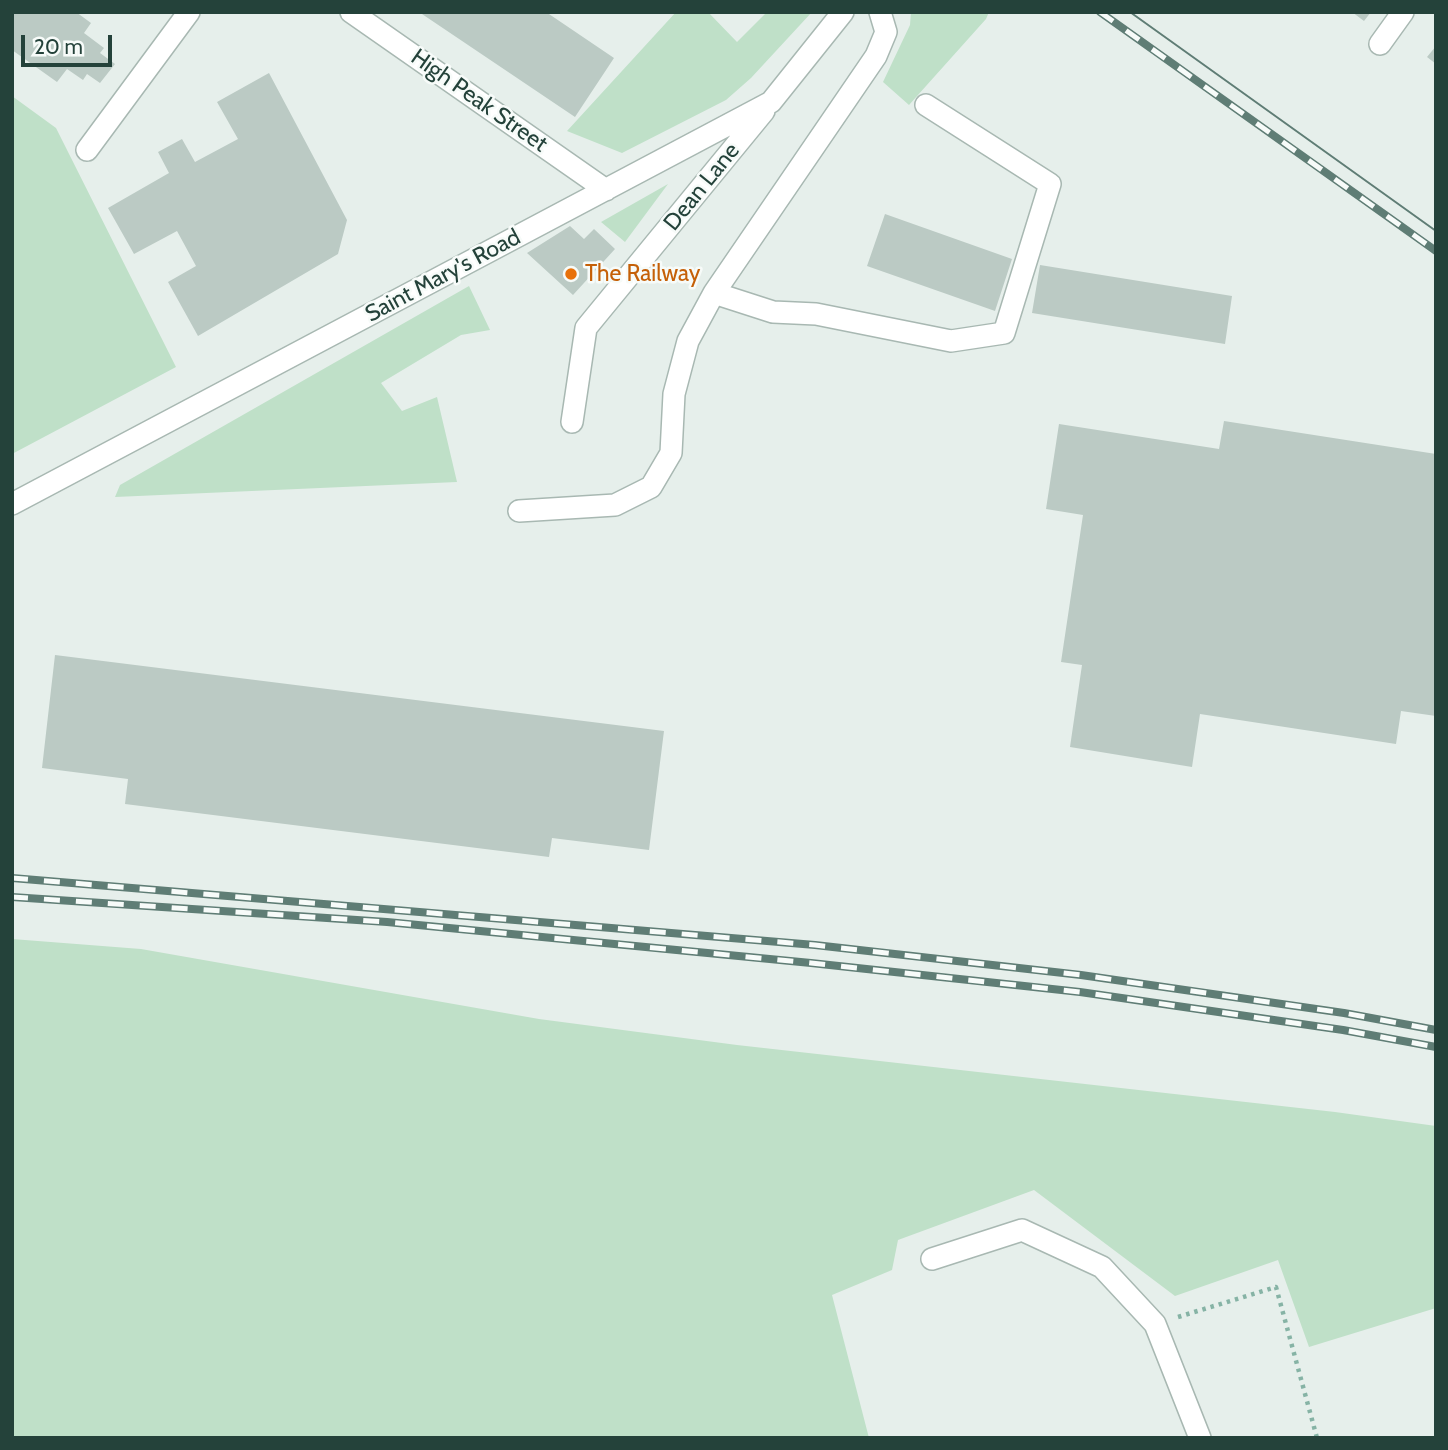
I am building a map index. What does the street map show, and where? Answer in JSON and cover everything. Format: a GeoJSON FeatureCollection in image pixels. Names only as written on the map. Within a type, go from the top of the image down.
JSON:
{"type":"FeatureCollection","features":[{"type":"Feature","properties":{"kind":"street"},"geometry":{"type":"LineString","coordinates":[[87,150],[189,12]]}},
{"type":"Feature","properties":{"kind":"street","name":"High Peak Street"},"geometry":{"type":"LineString","coordinates":[[351,12],[606,190]]}},
{"type":"Feature","properties":{"kind":"street","name":"Saint Mary's Road"},"geometry":{"type":"LineString","coordinates":[[12,504],[771,102],[844,12]]}},
{"type":"Feature","properties":{"kind":"street"},"geometry":{"type":"LineString","coordinates":[[519,511],[615,505],[651,486],[671,453],[674,394],[688,341],[714,293],[876,56],[886,32],[880,12]]}},
{"type":"Feature","properties":{"kind":"street"},"geometry":{"type":"LineString","coordinates":[[1380,44],[1403,12]]}},
{"type":"Feature","properties":{"kind":"street","name":"Dean Lane"},"geometry":{"type":"LineString","coordinates":[[572,422],[586,328],[771,102]]}},
{"type":"Feature","properties":{"kind":"street"},"geometry":{"type":"LineString","coordinates":[[714,293],[773,312],[816,314],[951,341],[1004,333],[1050,184],[926,105]]}},
{"type":"Feature","properties":{"kind":"street"},"geometry":{"type":"LineString","coordinates":[[932,1259],[1022,1230],[1102,1267],[1155,1324],[1200,1438]]}},
{"type":"Feature","properties":{"kind":"path"},"geometry":{"type":"LineString","coordinates":[[1155,1324],[1276,1287],[1317,1438]]}},
{"type":"Feature","properties":{"kind":"green space"},"geometry":{"type":"Polygon","coordinates":[[[676,12],[708,12],[737,42],[767,12],[812,12],[751,78],[726,100],[622,153],[567,131],[676,12]]]}},
{"type":"Feature","properties":{"kind":"green space"},"geometry":{"type":"Polygon","coordinates":[[[911,12],[989,12],[986,19],[909,105],[883,82],[910,25],[911,12]]]}},
{"type":"Feature","properties":{"kind":"green space"},"geometry":{"type":"Polygon","coordinates":[[[12,96],[56,128],[176,367],[12,454],[12,96]]]}},
{"type":"Feature","properties":{"kind":"green space"},"geometry":{"type":"Polygon","coordinates":[[[668,184],[625,242],[601,222],[668,184]]]}},
{"type":"Feature","properties":{"kind":"green space"},"geometry":{"type":"Polygon","coordinates":[[[469,286],[490,330],[461,335],[381,383],[402,411],[437,397],[457,482],[115,497],[120,485],[469,286]]]}},
{"type":"Feature","properties":{"kind":"green space"},"geometry":{"type":"Polygon","coordinates":[[[12,939],[141,949],[539,1019],[737,1045],[1335,1112],[1436,1126],[1436,1308],[1309,1347],[1278,1260],[1175,1296],[1034,1190],[898,1240],[892,1270],[832,1295],[869,1438],[12,1438],[12,939]]]}},
{"type":"Feature","properties":{"kind":"building"},"geometry":{"type":"Polygon","coordinates":[[[12,12],[76,12],[91,23],[84,33],[104,48],[100,53],[115,64],[100,83],[87,74],[83,80],[67,69],[57,82],[12,50],[12,12]]]}},
{"type":"Feature","properties":{"kind":"building"},"geometry":{"type":"Polygon","coordinates":[[[419,12],[546,12],[614,58],[575,117],[419,12]]]}},
{"type":"Feature","properties":{"kind":"building"},"geometry":{"type":"Polygon","coordinates":[[[1352,12],[1371,12],[1364,21],[1352,12]]]}},
{"type":"Feature","properties":{"kind":"building"},"geometry":{"type":"Polygon","coordinates":[[[1436,46],[1436,64],[1427,57],[1436,46]]]}},
{"type":"Feature","properties":{"kind":"building"},"geometry":{"type":"Polygon","coordinates":[[[269,73],[347,220],[338,254],[198,336],[168,282],[196,266],[177,231],[134,254],[108,208],[169,173],[158,152],[182,139],[195,162],[238,139],[217,102],[269,73]]]}},
{"type":"Feature","properties":{"kind":"building"},"geometry":{"type":"Polygon","coordinates":[[[885,214],[1012,259],[995,311],[867,266],[885,214]]]}},
{"type":"Feature","properties":{"kind":"building","name":"The Railway"},"geometry":{"type":"Polygon","coordinates":[[[570,226],[584,239],[594,229],[615,249],[573,295],[527,253],[570,226]]]}},
{"type":"Feature","properties":{"kind":"building"},"geometry":{"type":"Polygon","coordinates":[[[1040,265],[1232,296],[1225,344],[1032,313],[1040,265]]]}},
{"type":"Feature","properties":{"kind":"building"},"geometry":{"type":"Polygon","coordinates":[[[1224,421],[1436,454],[1436,716],[1401,711],[1396,744],[1200,714],[1192,767],[1070,747],[1082,665],[1061,662],[1083,515],[1046,509],[1059,424],[1219,449],[1224,421]]]}},
{"type":"Feature","properties":{"kind":"building"},"geometry":{"type":"Polygon","coordinates":[[[55,655],[664,731],[649,850],[552,838],[549,857],[125,804],[128,779],[42,768],[55,655]]]}},
{"type":"Feature","properties":{"kind":"tram line"},"geometry":{"type":"LineString","coordinates":[[1130,12],[1436,231]]}},
{"type":"Feature","properties":{"kind":"railway"},"geometry":{"type":"LineString","coordinates":[[1100,12],[1436,251]]}},
{"type":"Feature","properties":{"kind":"railway"},"geometry":{"type":"LineString","coordinates":[[12,878],[815,945],[1081,975],[1344,1013],[1436,1030]]}},
{"type":"Feature","properties":{"kind":"railway"},"geometry":{"type":"LineString","coordinates":[[12,897],[387,922],[811,963],[1080,992],[1343,1030],[1436,1047]]}},
{"type":"Feature","properties":{"kind":"place","name":"The Railway"},"geometry":{"type":"Point","coordinates":[571,274]}}]}
